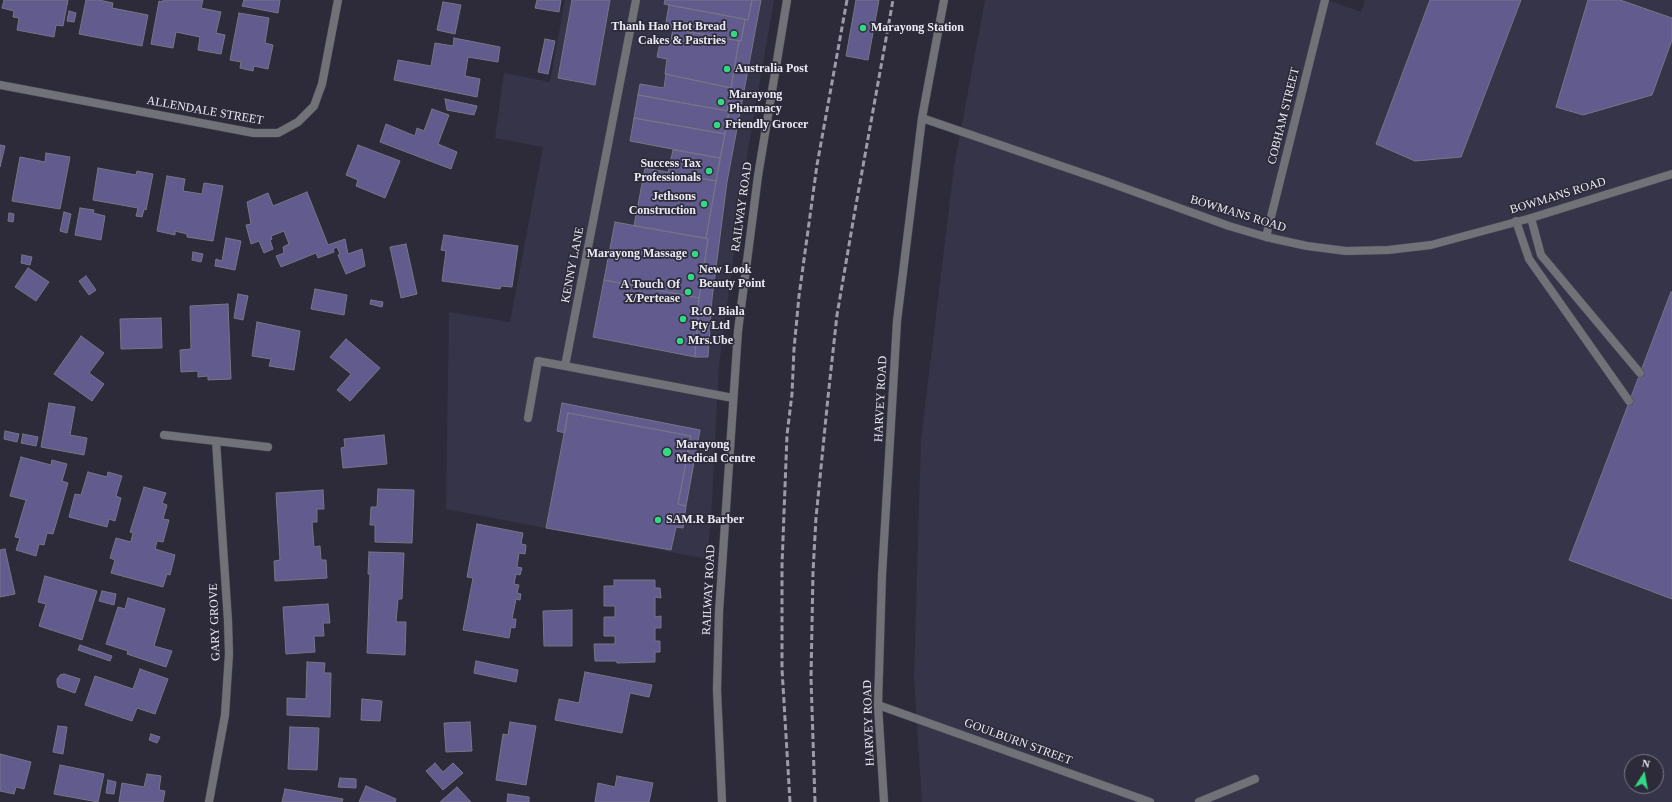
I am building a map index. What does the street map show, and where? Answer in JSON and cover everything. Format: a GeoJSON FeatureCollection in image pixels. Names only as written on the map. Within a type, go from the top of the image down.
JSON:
{"type":"FeatureCollection","features":[{"type":"Feature","properties":{"kind":"street","name":"ALLENDALE STREET"},"geometry":{"type":"LineString","coordinates":[[0,85],[254,133],[278,133],[298,122],[314,106],[322,84],[338,0]]}},
{"type":"Feature","properties":{"kind":"street","name":"KENNY LANE"},"geometry":{"type":"LineString","coordinates":[[565,366],[636,0]]}},
{"type":"Feature","properties":{"kind":"street","name":"RAILWAY ROAD"},"geometry":{"type":"LineString","coordinates":[[722,802],[717,690],[719,612],[738,331],[745,267],[759,169],[787,0]]}},
{"type":"Feature","properties":{"kind":"street","name":"HARVEY ROAD"},"geometry":{"type":"LineString","coordinates":[[884,802],[878,705],[882,575],[897,321],[922,118],[944,0]]}},
{"type":"Feature","properties":{"kind":"street","name":"COBHAM STREET"},"geometry":{"type":"LineString","coordinates":[[1266,237],[1325,0]]}},
{"type":"Feature","properties":{"kind":"street","name":"BOWMANS ROAD"},"geometry":{"type":"LineString","coordinates":[[922,118],[1105,181],[1229,226],[1266,237],[1307,246],[1346,251],[1388,250],[1431,245],[1531,218],[1672,174]]}},
{"type":"Feature","properties":{"kind":"street"},"geometry":{"type":"LineString","coordinates":[[1531,218],[1541,255],[1640,373]]}},
{"type":"Feature","properties":{"kind":"street"},"geometry":{"type":"LineString","coordinates":[[1516,221],[1529,259],[1630,401]]}},
{"type":"Feature","properties":{"kind":"street"},"geometry":{"type":"LineString","coordinates":[[528,418],[538,361],[733,398]]}},
{"type":"Feature","properties":{"kind":"street"},"geometry":{"type":"LineString","coordinates":[[164,435],[268,447]]}},
{"type":"Feature","properties":{"kind":"street","name":"GARY GROVE"},"geometry":{"type":"LineString","coordinates":[[209,802],[225,715],[229,654],[216,441]]}},
{"type":"Feature","properties":{"kind":"street","name":"GOULBURN STREET"},"geometry":{"type":"LineString","coordinates":[[878,705],[1150,802]]}},
{"type":"Feature","properties":{"kind":"street"},"geometry":{"type":"LineString","coordinates":[[1198,802],[1255,778]]}},
{"type":"Feature","properties":{"kind":"shaded area"},"geometry":{"type":"Polygon","coordinates":[[[565,0],[774,0],[747,156],[719,365],[711,520],[707,559],[446,509],[449,312],[510,322],[543,147],[495,138],[504,73],[550,82],[565,0]]]}},
{"type":"Feature","properties":{"kind":"shaded area"},"geometry":{"type":"Polygon","coordinates":[[[985,0],[1327,0],[1361,12],[1365,0],[1672,0],[1672,802],[922,802],[914,678],[921,440],[954,167],[985,0]]]}},
{"type":"Feature","properties":{"kind":"building"},"geometry":{"type":"Polygon","coordinates":[[[4,0],[68,0],[63,26],[56,25],[54,37],[17,30],[19,18],[13,17],[14,11],[2,8],[4,0]]]}},
{"type":"Feature","properties":{"kind":"building"},"geometry":{"type":"Polygon","coordinates":[[[86,0],[99,0],[113,3],[112,8],[148,15],[142,46],[79,34],[86,0]]]}},
{"type":"Feature","properties":{"kind":"building"},"geometry":{"type":"Polygon","coordinates":[[[163,0],[203,0],[201,8],[221,12],[216,33],[225,35],[221,54],[198,50],[200,37],[176,32],[173,48],[151,44],[159,1],[163,2],[163,0]]]}},
{"type":"Feature","properties":{"kind":"building"},"geometry":{"type":"Polygon","coordinates":[[[244,0],[280,0],[278,13],[242,6],[244,0]]]}},
{"type":"Feature","properties":{"kind":"building"},"geometry":{"type":"Polygon","coordinates":[[[537,0],[561,0],[559,12],[535,8],[537,0]]]}},
{"type":"Feature","properties":{"kind":"building"},"geometry":{"type":"Polygon","coordinates":[[[572,0],[610,0],[595,85],[558,78],[572,0]]]}},
{"type":"Feature","properties":{"kind":"building"},"geometry":{"type":"Polygon","coordinates":[[[665,0],[752,0],[748,20],[664,4],[665,0]]]}},
{"type":"Feature","properties":{"kind":"building"},"geometry":{"type":"Polygon","coordinates":[[[752,0],[761,0],[727,182],[712,299],[708,357],[695,357],[699,298],[708,239],[706,238],[729,111],[727,111],[739,41],[741,41],[745,19],[748,20],[752,0]]]}},
{"type":"Feature","properties":{"kind":"building","name":"Marayong Station"},"geometry":{"type":"Polygon","coordinates":[[[856,0],[879,0],[868,60],[846,56],[856,0]]]}},
{"type":"Feature","properties":{"kind":"building"},"geometry":{"type":"Polygon","coordinates":[[[1430,0],[1521,0],[1461,157],[1415,161],[1376,144],[1430,0]]]}},
{"type":"Feature","properties":{"kind":"building"},"geometry":{"type":"Polygon","coordinates":[[[1588,0],[1620,0],[1672,18],[1672,40],[1652,95],[1583,115],[1556,107],[1588,0]]]}},
{"type":"Feature","properties":{"kind":"building"},"geometry":{"type":"Polygon","coordinates":[[[443,2],[461,5],[455,34],[437,30],[443,2]]]}},
{"type":"Feature","properties":{"kind":"building"},"geometry":{"type":"Polygon","coordinates":[[[669,5],[745,19],[741,41],[665,28],[669,5]]]}},
{"type":"Feature","properties":{"kind":"building"},"geometry":{"type":"Polygon","coordinates":[[[69,11],[76,13],[74,22],[67,21],[69,11]]]}},
{"type":"Feature","properties":{"kind":"building"},"geometry":{"type":"Polygon","coordinates":[[[239,13],[269,18],[265,43],[273,45],[268,69],[254,66],[253,71],[240,68],[241,62],[230,60],[239,13]]]}},
{"type":"Feature","properties":{"kind":"building"},"geometry":{"type":"Polygon","coordinates":[[[673,29],[739,41],[731,88],[665,74],[667,59],[657,57],[660,43],[670,45],[673,29]]]}},
{"type":"Feature","properties":{"kind":"building"},"geometry":{"type":"Polygon","coordinates":[[[454,38],[500,47],[498,62],[468,57],[465,76],[480,79],[477,97],[394,80],[398,60],[431,66],[435,43],[453,46],[454,38]]]}},
{"type":"Feature","properties":{"kind":"building"},"geometry":{"type":"Polygon","coordinates":[[[545,39],[555,41],[548,74],[538,72],[545,39]]]}},
{"type":"Feature","properties":{"kind":"building"},"geometry":{"type":"Polygon","coordinates":[[[666,74],[731,88],[727,111],[638,95],[640,84],[664,88],[666,74]]]}},
{"type":"Feature","properties":{"kind":"building"},"geometry":{"type":"Polygon","coordinates":[[[638,95],[729,111],[725,134],[634,118],[638,95]]]}},
{"type":"Feature","properties":{"kind":"building"},"geometry":{"type":"Polygon","coordinates":[[[445,99],[477,106],[474,115],[447,110],[445,99]]]}},
{"type":"Feature","properties":{"kind":"building"},"geometry":{"type":"Polygon","coordinates":[[[432,109],[449,115],[438,144],[457,152],[451,169],[380,142],[386,124],[415,136],[417,128],[424,131],[432,109]]]}},
{"type":"Feature","properties":{"kind":"building"},"geometry":{"type":"Polygon","coordinates":[[[634,118],[725,134],[720,158],[630,141],[634,118]]]}},
{"type":"Feature","properties":{"kind":"building"},"geometry":{"type":"Polygon","coordinates":[[[0,145],[5,146],[0,167],[0,145]]]}},
{"type":"Feature","properties":{"kind":"building"},"geometry":{"type":"Polygon","coordinates":[[[358,145],[400,161],[385,198],[356,186],[358,180],[346,175],[358,145]]]}},
{"type":"Feature","properties":{"kind":"building"},"geometry":{"type":"Polygon","coordinates":[[[673,150],[720,158],[716,181],[668,173],[673,150]]]}},
{"type":"Feature","properties":{"kind":"building"},"geometry":{"type":"Polygon","coordinates":[[[46,153],[70,157],[60,209],[12,201],[20,157],[45,162],[46,153]]]}},
{"type":"Feature","properties":{"kind":"building"},"geometry":{"type":"Polygon","coordinates":[[[98,168],[136,175],[137,171],[153,174],[146,210],[144,209],[142,217],[136,216],[138,208],[93,200],[98,168]]]}},
{"type":"Feature","properties":{"kind":"building"},"geometry":{"type":"Polygon","coordinates":[[[645,168],[716,181],[706,238],[634,226],[645,168]]]}},
{"type":"Feature","properties":{"kind":"building"},"geometry":{"type":"Polygon","coordinates":[[[167,176],[185,179],[183,191],[202,194],[204,183],[223,186],[213,241],[187,237],[187,234],[175,231],[175,235],[157,231],[167,176]]]}},
{"type":"Feature","properties":{"kind":"building"},"geometry":{"type":"Polygon","coordinates":[[[307,192],[328,245],[345,239],[348,254],[362,249],[365,266],[346,274],[338,255],[340,254],[337,247],[333,249],[334,252],[318,258],[316,253],[281,267],[276,256],[284,253],[283,247],[289,244],[284,231],[271,236],[272,239],[270,240],[273,249],[264,253],[259,241],[251,244],[246,225],[251,224],[247,202],[268,193],[273,206],[307,192]]]}},
{"type":"Feature","properties":{"kind":"building"},"geometry":{"type":"Polygon","coordinates":[[[80,208],[94,210],[93,213],[105,216],[101,240],[75,235],[80,208]]]}},
{"type":"Feature","properties":{"kind":"building"},"geometry":{"type":"Polygon","coordinates":[[[64,212],[71,214],[67,233],[60,231],[64,212]]]}},
{"type":"Feature","properties":{"kind":"building"},"geometry":{"type":"Polygon","coordinates":[[[9,213],[14,214],[13,222],[8,221],[9,213]]]}},
{"type":"Feature","properties":{"kind":"building"},"geometry":{"type":"Polygon","coordinates":[[[615,222],[708,239],[699,298],[604,280],[615,222]]]}},
{"type":"Feature","properties":{"kind":"building"},"geometry":{"type":"Polygon","coordinates":[[[444,235],[518,246],[512,287],[501,286],[500,289],[442,281],[446,251],[441,250],[444,235]]]}},
{"type":"Feature","properties":{"kind":"building"},"geometry":{"type":"Polygon","coordinates":[[[226,238],[241,241],[235,270],[215,266],[216,259],[222,261],[226,238]]]}},
{"type":"Feature","properties":{"kind":"building"},"geometry":{"type":"Polygon","coordinates":[[[406,244],[417,294],[401,298],[390,247],[406,244]]]}},
{"type":"Feature","properties":{"kind":"building"},"geometry":{"type":"Polygon","coordinates":[[[193,252],[203,254],[201,262],[192,260],[193,252]]]}},
{"type":"Feature","properties":{"kind":"building"},"geometry":{"type":"Polygon","coordinates":[[[22,255],[32,257],[30,265],[21,263],[22,255]]]}},
{"type":"Feature","properties":{"kind":"building"},"geometry":{"type":"Polygon","coordinates":[[[28,268],[49,282],[36,301],[15,287],[28,268]]]}},
{"type":"Feature","properties":{"kind":"building"},"geometry":{"type":"Polygon","coordinates":[[[86,276],[96,290],[89,295],[79,281],[86,276]]]}},
{"type":"Feature","properties":{"kind":"building"},"geometry":{"type":"Polygon","coordinates":[[[604,280],[699,298],[695,357],[593,337],[604,280]]]}},
{"type":"Feature","properties":{"kind":"building"},"geometry":{"type":"Polygon","coordinates":[[[315,289],[347,295],[344,315],[311,309],[315,289]]]}},
{"type":"Feature","properties":{"kind":"building"},"geometry":{"type":"Polygon","coordinates":[[[1672,292],[1672,599],[1569,560],[1672,292]]]}},
{"type":"Feature","properties":{"kind":"building"},"geometry":{"type":"Polygon","coordinates":[[[238,294],[248,296],[243,320],[234,318],[238,294]]]}},
{"type":"Feature","properties":{"kind":"building"},"geometry":{"type":"Polygon","coordinates":[[[371,300],[383,302],[382,307],[370,304],[371,300]]]}},
{"type":"Feature","properties":{"kind":"building"},"geometry":{"type":"Polygon","coordinates":[[[228,304],[231,379],[208,380],[208,376],[198,377],[198,371],[181,372],[180,350],[191,349],[190,306],[228,304]]]}},
{"type":"Feature","properties":{"kind":"building"},"geometry":{"type":"Polygon","coordinates":[[[161,318],[162,348],[121,349],[120,319],[161,318]]]}},
{"type":"Feature","properties":{"kind":"building"},"geometry":{"type":"Polygon","coordinates":[[[257,322],[300,331],[294,370],[269,366],[271,359],[252,356],[257,322]]]}},
{"type":"Feature","properties":{"kind":"building"},"geometry":{"type":"Polygon","coordinates":[[[81,336],[104,353],[89,373],[104,384],[92,401],[54,374],[81,336]]]}},
{"type":"Feature","properties":{"kind":"building"},"geometry":{"type":"Polygon","coordinates":[[[346,339],[380,368],[350,401],[337,390],[351,374],[330,357],[346,339]]]}},
{"type":"Feature","properties":{"kind":"building"},"geometry":{"type":"Polygon","coordinates":[[[49,403],[75,407],[70,435],[87,438],[84,455],[41,447],[49,403]]]}},
{"type":"Feature","properties":{"kind":"building"},"geometry":{"type":"Polygon","coordinates":[[[562,403],[700,430],[686,506],[678,504],[691,436],[568,413],[565,433],[557,431],[562,403]]]}},
{"type":"Feature","properties":{"kind":"building"},"geometry":{"type":"Polygon","coordinates":[[[568,413],[691,436],[678,504],[686,506],[683,528],[676,527],[671,550],[546,528],[568,413]]]}},
{"type":"Feature","properties":{"kind":"building"},"geometry":{"type":"Polygon","coordinates":[[[5,431],[19,434],[17,442],[4,439],[5,431]]]}},
{"type":"Feature","properties":{"kind":"building"},"geometry":{"type":"Polygon","coordinates":[[[23,434],[38,437],[36,446],[21,443],[23,434]]]}},
{"type":"Feature","properties":{"kind":"building"},"geometry":{"type":"Polygon","coordinates":[[[384,435],[387,464],[343,468],[341,448],[345,447],[344,439],[384,435]]]}},
{"type":"Feature","properties":{"kind":"building"},"geometry":{"type":"Polygon","coordinates":[[[21,457],[51,465],[52,460],[67,464],[62,481],[68,483],[53,534],[47,533],[44,545],[39,544],[36,556],[16,550],[20,538],[15,537],[26,500],[10,496],[21,457]]]}},
{"type":"Feature","properties":{"kind":"building"},"geometry":{"type":"Polygon","coordinates":[[[88,472],[107,477],[108,472],[122,476],[116,496],[121,498],[115,521],[109,519],[107,527],[69,517],[75,494],[81,495],[88,472]]]}},
{"type":"Feature","properties":{"kind":"building"},"geometry":{"type":"Polygon","coordinates":[[[144,487],[166,493],[162,503],[167,505],[163,519],[169,520],[163,542],[157,541],[155,549],[175,555],[170,575],[167,574],[163,587],[111,573],[115,560],[110,558],[116,538],[131,542],[133,533],[130,532],[144,487]]]}},
{"type":"Feature","properties":{"kind":"building"},"geometry":{"type":"Polygon","coordinates":[[[378,489],[414,490],[412,543],[375,542],[375,525],[370,525],[371,507],[377,507],[378,489]]]}},
{"type":"Feature","properties":{"kind":"building"},"geometry":{"type":"Polygon","coordinates":[[[323,490],[324,509],[317,509],[317,522],[312,522],[314,547],[320,546],[321,560],[326,560],[327,578],[275,581],[274,561],[280,560],[276,493],[323,490]]]}},
{"type":"Feature","properties":{"kind":"building"},"geometry":{"type":"Polygon","coordinates":[[[477,524],[523,533],[521,544],[526,545],[525,554],[519,553],[517,567],[522,568],[520,575],[516,574],[514,584],[519,585],[517,593],[521,594],[520,600],[516,599],[512,619],[516,619],[515,628],[511,627],[509,638],[463,630],[473,578],[467,577],[477,524]]]}},
{"type":"Feature","properties":{"kind":"building"},"geometry":{"type":"Polygon","coordinates":[[[5,549],[15,594],[0,597],[0,550],[5,549]]]}},
{"type":"Feature","properties":{"kind":"building"},"geometry":{"type":"Polygon","coordinates":[[[369,552],[404,553],[402,599],[398,599],[396,622],[406,622],[405,655],[367,653],[370,574],[368,574],[369,552]]]}},
{"type":"Feature","properties":{"kind":"building"},"geometry":{"type":"Polygon","coordinates":[[[45,576],[97,591],[82,640],[39,626],[46,604],[38,602],[45,576]]]}},
{"type":"Feature","properties":{"kind":"building"},"geometry":{"type":"Polygon","coordinates":[[[614,580],[655,580],[655,588],[660,588],[661,598],[655,597],[655,617],[661,616],[661,628],[655,628],[655,641],[660,641],[660,652],[655,652],[655,662],[617,663],[616,661],[595,661],[594,644],[615,644],[615,636],[604,636],[604,617],[615,617],[615,606],[604,606],[604,586],[614,586],[614,580]]]}},
{"type":"Feature","properties":{"kind":"building"},"geometry":{"type":"Polygon","coordinates":[[[102,591],[116,594],[114,605],[99,601],[102,591]]]}},
{"type":"Feature","properties":{"kind":"building"},"geometry":{"type":"Polygon","coordinates":[[[128,598],[165,609],[154,646],[172,651],[166,667],[127,654],[128,651],[106,644],[118,607],[125,609],[128,598]]]}},
{"type":"Feature","properties":{"kind":"building"},"geometry":{"type":"Polygon","coordinates":[[[328,604],[330,623],[323,623],[324,636],[314,636],[315,652],[286,654],[283,607],[328,604]]]}},
{"type":"Feature","properties":{"kind":"building"},"geometry":{"type":"Polygon","coordinates":[[[572,610],[572,646],[544,646],[543,611],[572,610]]]}},
{"type":"Feature","properties":{"kind":"building"},"geometry":{"type":"Polygon","coordinates":[[[80,645],[112,656],[110,661],[78,650],[80,645]]]}},
{"type":"Feature","properties":{"kind":"building"},"geometry":{"type":"Polygon","coordinates":[[[476,661],[518,670],[516,682],[474,673],[476,661]]]}},
{"type":"Feature","properties":{"kind":"building"},"geometry":{"type":"Polygon","coordinates":[[[307,662],[325,663],[324,673],[331,673],[330,717],[287,715],[287,698],[306,699],[307,662]]]}},
{"type":"Feature","properties":{"kind":"building"},"geometry":{"type":"Polygon","coordinates":[[[140,669],[168,679],[155,714],[137,708],[132,721],[85,705],[95,676],[133,689],[140,669]]]}},
{"type":"Feature","properties":{"kind":"building"},"geometry":{"type":"Polygon","coordinates":[[[585,672],[652,685],[649,697],[630,693],[622,733],[555,720],[559,699],[579,703],[585,672]]]}},
{"type":"Feature","properties":{"kind":"building"},"geometry":{"type":"Polygon","coordinates":[[[64,674],[80,679],[75,693],[58,687],[57,679],[60,675],[64,674]]]}},
{"type":"Feature","properties":{"kind":"building"},"geometry":{"type":"Polygon","coordinates":[[[362,699],[382,701],[380,721],[361,720],[362,699]]]}},
{"type":"Feature","properties":{"kind":"building"},"geometry":{"type":"Polygon","coordinates":[[[470,722],[472,751],[446,752],[444,723],[470,722]]]}},
{"type":"Feature","properties":{"kind":"building"},"geometry":{"type":"Polygon","coordinates":[[[510,722],[536,726],[526,785],[496,780],[503,734],[508,735],[510,722]]]}},
{"type":"Feature","properties":{"kind":"building"},"geometry":{"type":"Polygon","coordinates":[[[58,726],[67,727],[63,754],[53,752],[58,726]]]}},
{"type":"Feature","properties":{"kind":"building"},"geometry":{"type":"Polygon","coordinates":[[[290,727],[319,728],[317,770],[288,769],[290,727]]]}},
{"type":"Feature","properties":{"kind":"building"},"geometry":{"type":"Polygon","coordinates":[[[151,734],[160,737],[157,743],[149,740],[151,734]]]}},
{"type":"Feature","properties":{"kind":"building"},"geometry":{"type":"Polygon","coordinates":[[[0,754],[31,762],[24,789],[16,787],[14,794],[0,791],[0,754]]]}},
{"type":"Feature","properties":{"kind":"building"},"geometry":{"type":"Polygon","coordinates":[[[435,763],[443,772],[453,763],[463,773],[443,790],[426,771],[435,763]]]}},
{"type":"Feature","properties":{"kind":"building"},"geometry":{"type":"Polygon","coordinates":[[[60,765],[104,774],[98,802],[54,794],[60,765]]]}},
{"type":"Feature","properties":{"kind":"building"},"geometry":{"type":"Polygon","coordinates":[[[147,774],[161,776],[159,790],[165,791],[163,802],[119,802],[122,783],[144,787],[147,774]]]}},
{"type":"Feature","properties":{"kind":"building"},"geometry":{"type":"Polygon","coordinates":[[[617,776],[653,783],[649,802],[595,802],[598,783],[615,787],[617,776]]]}},
{"type":"Feature","properties":{"kind":"building"},"geometry":{"type":"Polygon","coordinates":[[[340,778],[356,779],[356,788],[338,787],[340,778]]]}},
{"type":"Feature","properties":{"kind":"building"},"geometry":{"type":"Polygon","coordinates":[[[108,780],[116,782],[114,794],[106,793],[108,780]]]}},
{"type":"Feature","properties":{"kind":"building"},"geometry":{"type":"Polygon","coordinates":[[[366,786],[396,799],[395,802],[359,802],[366,786]]]}},
{"type":"Feature","properties":{"kind":"building"},"geometry":{"type":"Polygon","coordinates":[[[457,787],[471,802],[440,802],[457,787]]]}},
{"type":"Feature","properties":{"kind":"building"},"geometry":{"type":"Polygon","coordinates":[[[285,789],[343,799],[342,802],[282,802],[285,789]]]}},
{"type":"Feature","properties":{"kind":"building"},"geometry":{"type":"Polygon","coordinates":[[[508,794],[529,797],[529,802],[507,802],[508,794]]]}},
{"type":"Feature","properties":{"kind":"railway"},"geometry":{"type":"LineString","coordinates":[[790,802],[782,669],[782,565],[787,435],[792,394],[794,349],[799,296],[817,165],[847,0]]}},
{"type":"Feature","properties":{"kind":"railway"},"geometry":{"type":"LineString","coordinates":[[815,802],[811,678],[813,572],[816,518],[837,315],[893,0]]}},
{"type":"Feature","properties":{"kind":"place","name":"Marayong Station"},"geometry":{"type":"Point","coordinates":[863,28]}},
{"type":"Feature","properties":{"kind":"place","name":"Thanh Hao Hot Bread Cakes & Pastries"},"geometry":{"type":"Point","coordinates":[734,34]}},
{"type":"Feature","properties":{"kind":"place","name":"Australia Post"},"geometry":{"type":"Point","coordinates":[727,69]}},
{"type":"Feature","properties":{"kind":"place","name":"Marayong Pharmacy"},"geometry":{"type":"Point","coordinates":[721,102]}},
{"type":"Feature","properties":{"kind":"place","name":"Friendly Grocer"},"geometry":{"type":"Point","coordinates":[717,125]}},
{"type":"Feature","properties":{"kind":"place","name":"Success Tax Professionals"},"geometry":{"type":"Point","coordinates":[709,171]}},
{"type":"Feature","properties":{"kind":"place","name":"Jethsons Construction"},"geometry":{"type":"Point","coordinates":[704,204]}},
{"type":"Feature","properties":{"kind":"place","name":"Marayong Massage"},"geometry":{"type":"Point","coordinates":[695,254]}},
{"type":"Feature","properties":{"kind":"place","name":"New Look Beauty Point"},"geometry":{"type":"Point","coordinates":[691,277]}},
{"type":"Feature","properties":{"kind":"place","name":"A Touch Of X/Pertease"},"geometry":{"type":"Point","coordinates":[688,292]}},
{"type":"Feature","properties":{"kind":"place","name":"R.O. Biala Pty Ltd"},"geometry":{"type":"Point","coordinates":[683,319]}},
{"type":"Feature","properties":{"kind":"place","name":"Mrs.Ube"},"geometry":{"type":"Point","coordinates":[680,341]}},
{"type":"Feature","properties":{"kind":"place","name":"Marayong Medical Centre"},"geometry":{"type":"Point","coordinates":[667,452]}},
{"type":"Feature","properties":{"kind":"place","name":"SAM.R Barber"},"geometry":{"type":"Point","coordinates":[658,520]}}]}
